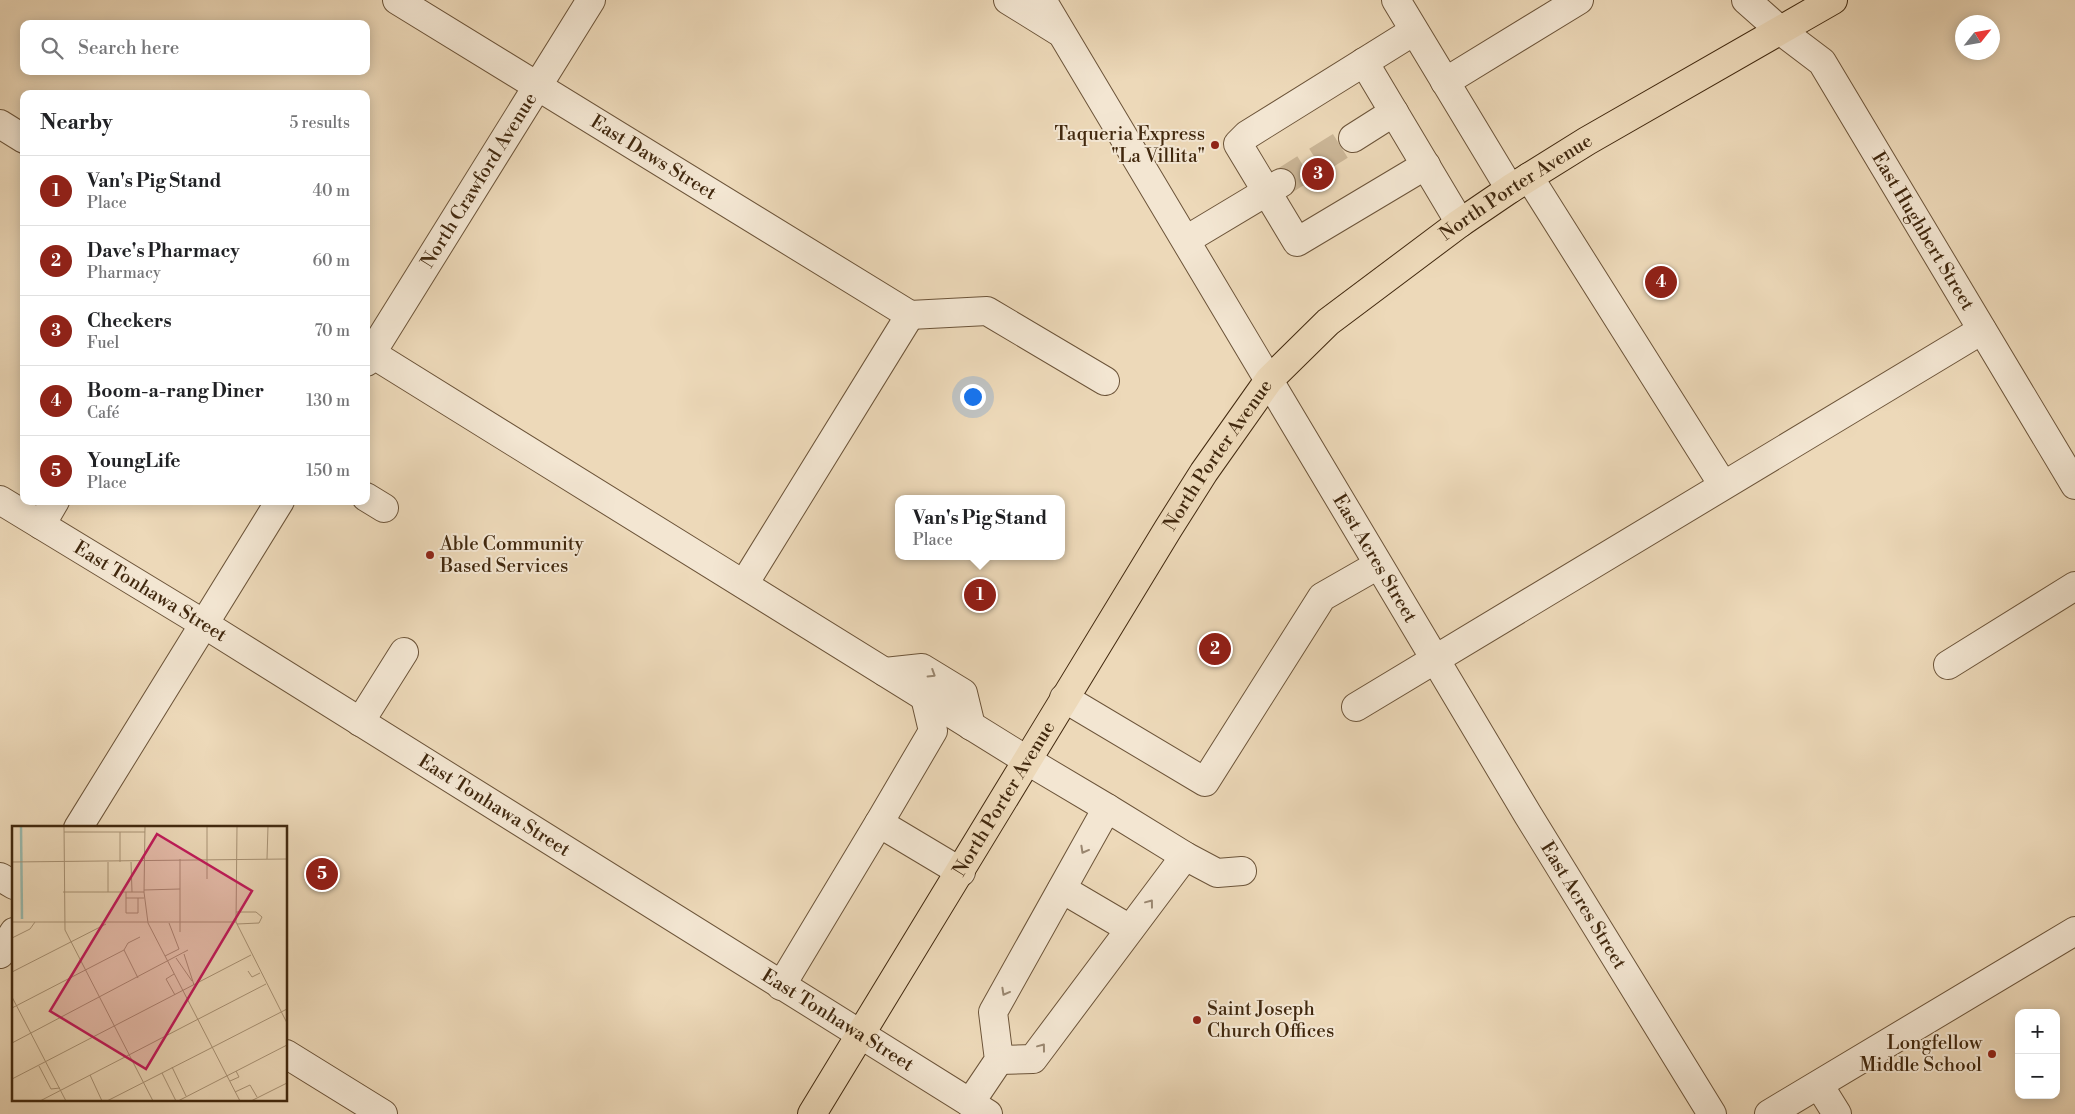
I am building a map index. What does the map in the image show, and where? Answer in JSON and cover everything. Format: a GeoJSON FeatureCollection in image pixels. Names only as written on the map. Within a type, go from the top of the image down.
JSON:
{"type":"FeatureCollection","features":[{"type":"Feature","properties":{"kind":"main road","name":"North Porter Avenue"},"geometry":{"type":"LineString","coordinates":[[812,1114],[961,872],[1064,698],[1194,488],[1269,380],[1328,322],[1460,223],[1587,140],[1833,0]]}},
{"type":"Feature","properties":{"kind":"street","name":"East Daws Street"},"geometry":{"type":"LineString","coordinates":[[397,0],[910,315]]}},
{"type":"Feature","properties":{"kind":"street","name":"North Crawford Avenue"},"geometry":{"type":"LineString","coordinates":[[370,352],[538,88],[591,0]]}},
{"type":"Feature","properties":{"kind":"street"},"geometry":{"type":"LineString","coordinates":[[1008,0],[1061,32]]}},
{"type":"Feature","properties":{"kind":"street","name":"East Acres Street"},"geometry":{"type":"LineString","coordinates":[[1042,0],[1378,565],[1712,1114]]}},
{"type":"Feature","properties":{"kind":"street"},"geometry":{"type":"LineString","coordinates":[[1396,0],[1445,82],[1520,183],[1723,485]]}},
{"type":"Feature","properties":{"kind":"street"},"geometry":{"type":"LineString","coordinates":[[1445,82],[1579,0]]}},
{"type":"Feature","properties":{"kind":"street","name":"East Hughbert Street"},"geometry":{"type":"LineString","coordinates":[[1746,0],[1781,31],[1822,62],[2075,485]]}},
{"type":"Feature","properties":{"kind":"street"},"geometry":{"type":"LineString","coordinates":[[1414,32],[1247,135],[1238,144],[1273,187],[1297,242],[1426,165]]}},
{"type":"Feature","properties":{"kind":"street"},"geometry":{"type":"LineString","coordinates":[[1364,62],[1460,223]]}},
{"type":"Feature","properties":{"kind":"street"},"geometry":{"type":"LineString","coordinates":[[1353,138],[1394,112]]}},
{"type":"Feature","properties":{"kind":"street"},"geometry":{"type":"LineString","coordinates":[[0,124],[20,136]]}},
{"type":"Feature","properties":{"kind":"street"},"geometry":{"type":"LineString","coordinates":[[1186,240],[1273,187]]}},
{"type":"Feature","properties":{"kind":"street"},"geometry":{"type":"LineString","coordinates":[[744,584],[910,315],[986,311],[1105,381]]}},
{"type":"Feature","properties":{"kind":"street"},"geometry":{"type":"LineString","coordinates":[[1356,707],[1982,330]]}},
{"type":"Feature","properties":{"kind":"street"},"geometry":{"type":"LineString","coordinates":[[370,356],[1185,856],[1218,873],[1242,871]]}},
{"type":"Feature","properties":{"kind":"street","name":"East Tonhawa Street"},"geometry":{"type":"LineString","coordinates":[[0,500],[204,624],[979,1108]]}},
{"type":"Feature","properties":{"kind":"street"},"geometry":{"type":"LineString","coordinates":[[41,525],[53,505]]}},
{"type":"Feature","properties":{"kind":"street"},"geometry":{"type":"LineString","coordinates":[[79,826],[278,505]]}},
{"type":"Feature","properties":{"kind":"street"},"geometry":{"type":"LineString","coordinates":[[1064,698],[1205,782],[1322,597],[1378,565]]}},
{"type":"Feature","properties":{"kind":"street"},"geometry":{"type":"LineString","coordinates":[[1948,664],[2075,586]]}},
{"type":"Feature","properties":{"kind":"street"},"geometry":{"type":"LineString","coordinates":[[360,722],[404,652]]}},
{"type":"Feature","properties":{"kind":"street"},"geometry":{"type":"LineString","coordinates":[[885,672],[922,668],[963,693],[971,726]]}},
{"type":"Feature","properties":{"kind":"street"},"geometry":{"type":"LineString","coordinates":[[781,986],[933,731],[924,697]]}},
{"type":"Feature","properties":{"kind":"street"},"geometry":{"type":"LineString","coordinates":[[979,1108],[999,1060],[993,1012],[1108,808]]}},
{"type":"Feature","properties":{"kind":"street"},"geometry":{"type":"LineString","coordinates":[[879,824],[961,872]]}},
{"type":"Feature","properties":{"kind":"street"},"geometry":{"type":"LineString","coordinates":[[999,1060],[1033,1059],[1185,856]]}},
{"type":"Feature","properties":{"kind":"street"},"geometry":{"type":"LineString","coordinates":[[0,877],[12,884]]}},
{"type":"Feature","properties":{"kind":"street"},"geometry":{"type":"LineString","coordinates":[[1062,889],[1130,929]]}},
{"type":"Feature","properties":{"kind":"street"},"geometry":{"type":"LineString","coordinates":[[1769,1114],[2075,931]]}},
{"type":"Feature","properties":{"kind":"street"},"geometry":{"type":"LineString","coordinates":[[0,954],[12,935]]}},
{"type":"Feature","properties":{"kind":"street"},"geometry":{"type":"LineString","coordinates":[[288,1055],[383,1114]]}},
{"type":"Feature","properties":{"kind":"street"},"geometry":{"type":"LineString","coordinates":[[1818,1085],[1837,1114]]}},
{"type":"Feature","properties":{"kind":"tunnel"},"geometry":{"type":"LineString","coordinates":[[1281,183],[1353,138]]}},
{"type":"Feature","properties":{"kind":"place","name":"Taqueria Express \"La Villita\""},"geometry":{"type":"Point","coordinates":[1215,145]}},
{"type":"Feature","properties":{"kind":"place","name":"Checkers"},"geometry":{"type":"Point","coordinates":[1318,174]}},
{"type":"Feature","properties":{"kind":"place","name":"Boom-a-rang Diner"},"geometry":{"type":"Point","coordinates":[1661,282]}},
{"type":"Feature","properties":{"kind":"place","name":"Able Community Based Services"},"geometry":{"type":"Point","coordinates":[430,555]}},
{"type":"Feature","properties":{"kind":"place","name":"Van's Pig Stand"},"geometry":{"type":"Point","coordinates":[980,595]}},
{"type":"Feature","properties":{"kind":"place","name":"Dave's Pharmacy"},"geometry":{"type":"Point","coordinates":[1215,649]}},
{"type":"Feature","properties":{"kind":"place","name":"YoungLife"},"geometry":{"type":"Point","coordinates":[322,874]}},
{"type":"Feature","properties":{"kind":"place","name":"Saint Joseph Church Offices"},"geometry":{"type":"Point","coordinates":[1197,1020]}},
{"type":"Feature","properties":{"kind":"place","name":"Longfellow Middle School"},"geometry":{"type":"Point","coordinates":[1992,1054]}}]}
